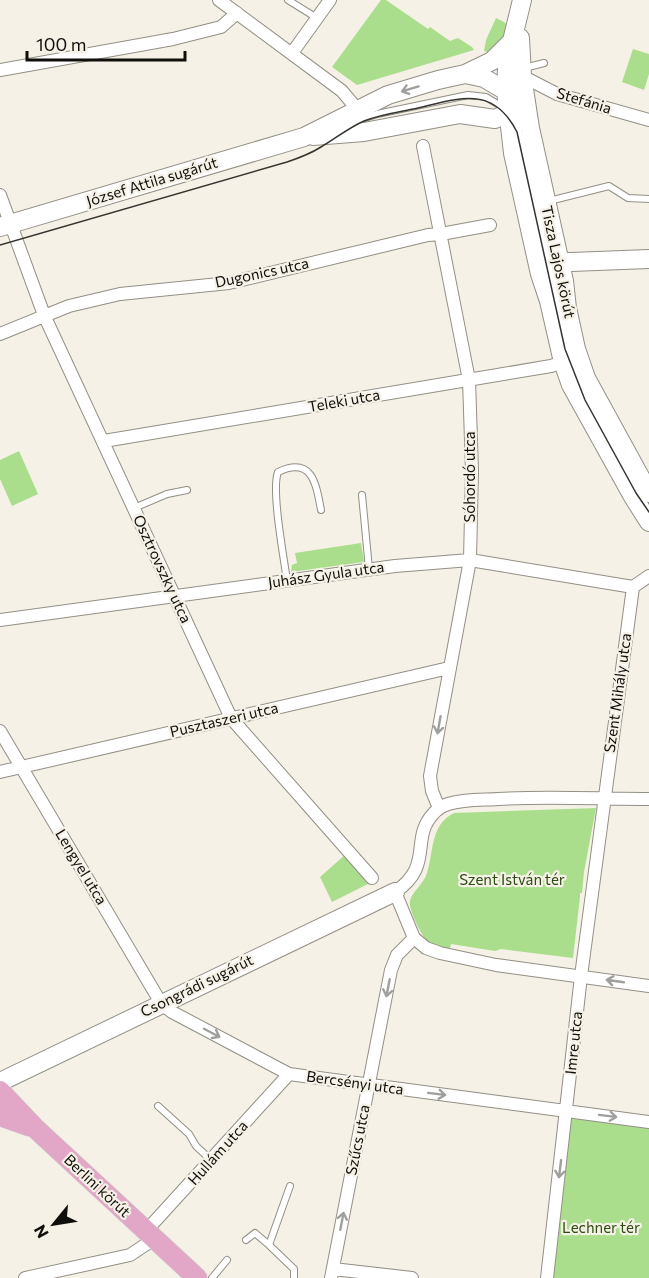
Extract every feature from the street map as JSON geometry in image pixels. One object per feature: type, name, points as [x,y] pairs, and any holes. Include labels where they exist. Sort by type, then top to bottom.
[{"type":"main road","name":"Berlini körút","points":[[0,1091],[34,1128],[197,1278]]},
{"type":"main road","points":[[0,1116],[34,1128]]},
{"type":"street","points":[[219,0],[342,91],[357,109]]},
{"type":"street","points":[[291,53],[329,0]]},
{"type":"street","name":"Tisza Lajos körút","points":[[520,8],[507,69],[530,128],[546,202],[553,259],[570,356],[571,385],[649,522]]},
{"type":"street","name":"Tisza Lajos körút","points":[[520,8],[513,153],[540,274],[570,356],[591,386],[649,493]]},
{"type":"street","points":[[0,70],[173,39],[221,27],[237,13]]},
{"type":"street","name":"József Attila sugárút","points":[[5,225],[304,137],[388,95],[465,74],[492,61],[512,41]]},
{"type":"street","points":[[465,74],[516,89]]},
{"type":"street","name":"József Attila sugárút","points":[[304,137],[364,132],[453,114],[495,119],[516,89]]},
{"type":"street","name":"Stefánia","points":[[516,89],[557,94],[649,120]]},
{"type":"street","points":[[483,117],[500,131],[513,153]]},
{"type":"street","name":"Sóhordó utca","points":[[423,146],[469,380],[472,471],[470,561],[430,776],[432,791],[439,808]]},
{"type":"street","name":"Osztrovszky utca","points":[[0,195],[5,225],[44,315],[231,718],[372,878]]},
{"type":"street","name":"Dugonics utca","points":[[0,334],[69,306],[120,294],[229,283],[428,235],[490,225]]},
{"type":"street","points":[[532,236],[553,259],[649,259]]},
{"type":"street","name":"Teleki utca","points":[[104,441],[551,366],[570,356]]},
{"type":"street","name":"Juhász Gyula utca","points":[[0,620],[369,569],[470,561],[633,587]]},
{"type":"street","points":[[633,587],[649,576]]},
{"type":"street","name":"Szent Mihály utca","points":[[603,799],[633,587]]},
{"type":"street","name":"Pusztaszeri utca","points":[[0,772],[449,668]]},
{"type":"street","name":"Lengyel utca","points":[[0,731],[161,1004]]},
{"type":"street","points":[[649,799],[512,798],[446,804],[439,808],[427,823],[416,871],[406,885],[394,892],[414,938],[426,948],[488,963],[649,986]]},
{"type":"street","points":[[581,976],[603,799]]},
{"type":"street","name":"Csongrádi sugárút","points":[[0,1082],[394,892]]},
{"type":"street","name":"Szűcs utca","points":[[332,1274],[392,970],[397,955],[414,938]]},
{"type":"street","name":"Imre utca","points":[[567,1111],[581,976]]},
{"type":"street","name":"Bercsényi utca","points":[[161,1004],[289,1074],[567,1111]]},
{"type":"street","name":"Hullám utca","points":[[25,1278],[130,1255],[150,1235],[211,1160],[289,1074]]},
{"type":"street","points":[[547,1278],[567,1111],[649,1122]]},
{"type":"street","points":[[332,1274],[412,1278]]},
{"type":"lane","points":[[288,0],[296,2],[317,18]]},
{"type":"lane","points":[[304,137],[377,114],[468,94],[490,99],[516,89],[544,63]]},
{"type":"lane","name":"Tisza Lajos körút","points":[[516,89],[516,124],[553,259],[558,304]]},
{"type":"lane","points":[[546,202],[609,186],[628,198],[649,199]]},
{"type":"lane","name":"Tisza Lajos körút","points":[[563,326],[570,356],[584,391]]},
{"type":"lane","points":[[592,408],[649,507]]},
{"type":"lane","points":[[287,581],[278,514],[276,481],[278,472],[301,467],[307,471],[317,487],[321,510]]},
{"type":"lane","points":[[134,508],[167,494],[187,490]]},
{"type":"lane","points":[[362,495],[369,569]]},
{"type":"lane","points":[[158,1106],[189,1134],[196,1146],[211,1160]]},
{"type":"lane","points":[[268,1245],[290,1186]]},
{"type":"lane","points":[[246,1240],[255,1233],[294,1269],[294,1278]]},
{"type":"lane","points":[[212,1278],[227,1260]]},
{"type":"green space","points":[[381,0],[386,0],[450,41],[458,38],[474,50],[357,85],[332,67]]},
{"type":"green space","points":[[496,18],[508,26],[507,35],[491,53],[484,51],[486,40]]},
{"type":"green space","points":[[633,49],[649,54],[649,74],[644,90],[622,82]]},
{"type":"green space","points":[[19,451],[38,494],[12,506],[0,479],[0,460]]},
{"type":"green space","points":[[361,543],[364,562],[291,572],[292,565],[297,563],[295,553]]},
{"type":"green space","name":"Szent István tér","points":[[596,808],[582,893],[580,893],[573,958],[501,949],[495,951],[451,944],[449,952],[435,947],[425,939],[413,916],[410,901],[425,877],[434,839],[446,818],[454,813]]},
{"type":"green space","points":[[346,854],[370,883],[332,902],[320,877]]},
{"type":"green space","name":"Lechner tér","points":[[567,1111],[649,1122],[649,1278],[547,1278]]},
{"type":"tram line","points":[[0,245],[304,156],[358,124],[377,117],[461,99],[486,101],[508,117],[517,132],[565,349],[585,400],[636,493],[649,512]]}]
